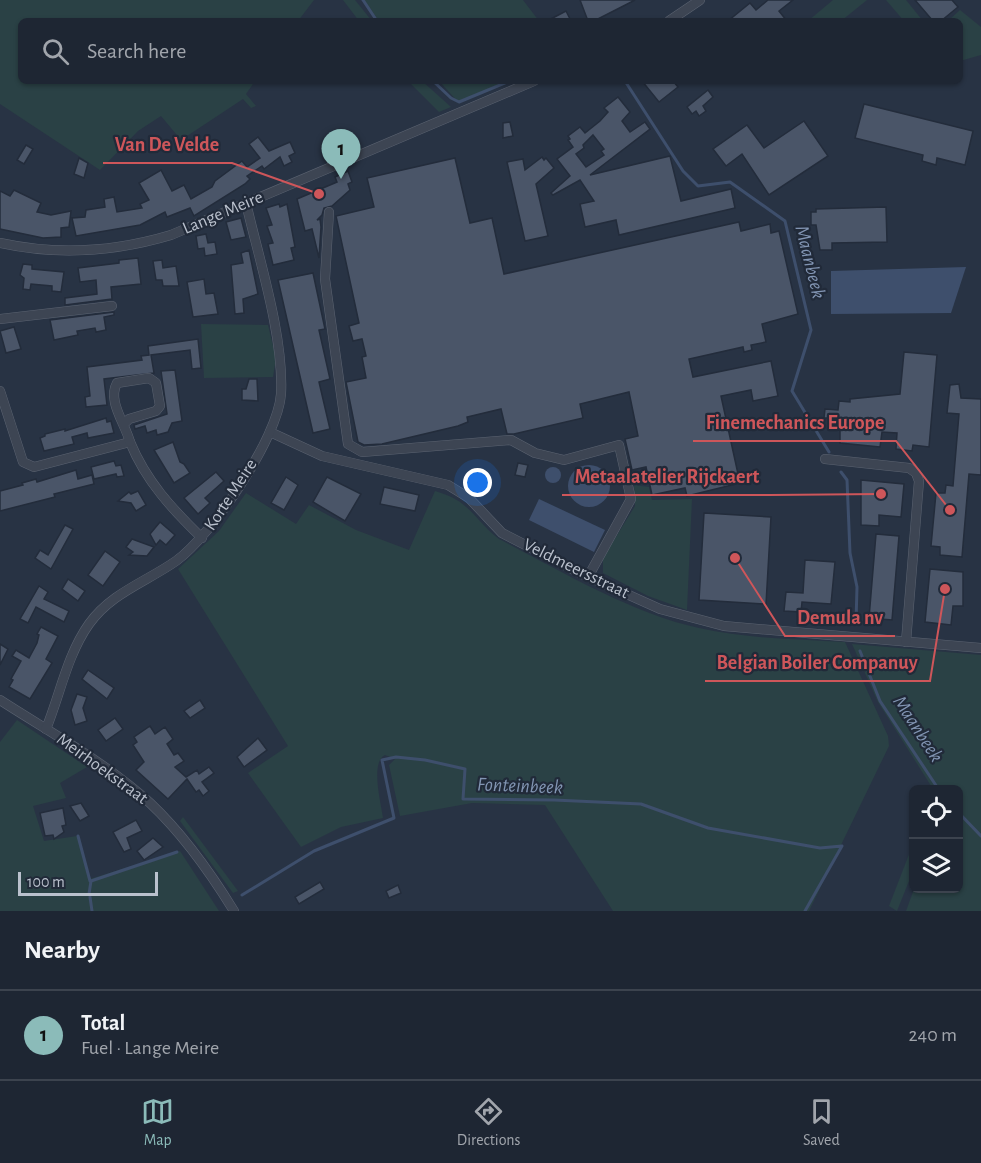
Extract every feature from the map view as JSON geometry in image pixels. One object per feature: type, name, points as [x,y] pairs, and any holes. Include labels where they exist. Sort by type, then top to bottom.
[{"type":"street","points":[[673,18],[700,0]]},
{"type":"street","name":"Lange Meire","points":[[0,243],[67,252],[118,248],[171,235],[527,84]]},
{"type":"street","name":"Korte Meire","points":[[46,729],[74,652],[89,624],[110,602],[177,561],[202,538],[236,492],[270,432],[281,397],[281,357],[246,202]]},
{"type":"street","points":[[329,212],[325,279],[348,444],[362,452],[511,440],[535,453],[564,460],[620,446],[631,499],[588,577]]},
{"type":"street","points":[[0,320],[111,306]]},
{"type":"street","points":[[125,423],[129,419],[156,411],[160,406],[156,383],[149,378],[117,383],[113,391],[117,412],[125,423],[140,466],[165,502],[202,538]]},
{"type":"street","points":[[0,391],[23,462],[34,467],[130,442]]},
{"type":"street","name":"Veldmeersstraat","points":[[270,432],[322,456],[448,485],[469,498],[502,533],[588,577],[660,609],[724,626],[981,648]]},
{"type":"street","points":[[825,459],[909,468],[916,473],[919,481],[906,642]]},
{"type":"street","name":"Meirhoekstraat","points":[[0,700],[114,773],[161,814],[195,853],[234,911]]},
{"type":"green space","points":[[0,0],[314,0],[300,18],[18,18],[18,84],[253,84],[246,94],[256,106],[251,108],[243,99],[181,140],[161,116],[138,131],[100,170],[0,104]]},
{"type":"green space","points":[[343,0],[355,0],[370,18],[357,18]]},
{"type":"green space","points":[[364,0],[523,0],[537,18],[377,18]]},
{"type":"green space","points":[[833,0],[867,0],[845,18],[812,18]]},
{"type":"green space","points":[[886,0],[906,0],[921,18],[901,18]]},
{"type":"green space","points":[[960,10],[981,27],[981,55],[963,60],[963,18],[951,18]]},
{"type":"green space","points":[[411,84],[425,84],[451,107],[439,112]]},
{"type":"green space","points":[[442,84],[506,84],[459,103]]},
{"type":"green space","points":[[201,324],[268,325],[276,358],[273,377],[204,378]]},
{"type":"green space","points":[[634,485],[649,487],[652,500],[692,499],[687,610],[648,596],[603,573],[603,558],[635,506]]},
{"type":"green space","points":[[435,491],[464,505],[499,539],[597,590],[648,612],[699,628],[735,634],[845,642],[888,736],[889,746],[809,911],[613,911],[545,805],[472,803],[400,816],[389,765],[395,759],[385,755],[378,766],[377,774],[383,818],[341,827],[301,847],[248,773],[288,746],[178,569],[219,531],[246,493],[296,524],[309,505],[356,530],[409,550]]},
{"type":"green space","points":[[852,644],[981,655],[981,911],[906,911],[913,893],[963,893],[963,785],[930,785],[878,702]]},
{"type":"green space","points":[[17,720],[87,767],[60,783],[66,798],[33,806],[44,841],[77,836],[90,879],[180,851],[219,911],[0,911],[0,742]]},
{"type":"green space","points":[[183,817],[238,891],[233,893],[180,821]]},
{"type":"green space","points":[[909,854],[909,881],[897,911],[889,906]]},
{"type":"water","points":[[966,267],[951,313],[831,314],[831,271]]},
{"type":"water","points":[[589,465],[597,466],[604,471],[609,478],[609,494],[604,501],[597,506],[589,507],[581,506],[574,501],[569,494],[568,486],[569,478],[574,471],[581,466]]},
{"type":"water","points":[[550,467],[556,467],[561,475],[559,481],[550,483],[545,478],[545,472]]},
{"type":"water","points":[[539,499],[605,530],[594,552],[529,520]]},
{"type":"building","points":[[580,0],[635,0],[600,18],[587,18]]},
{"type":"building","points":[[768,0],[793,0],[779,11],[785,18],[732,18],[750,3],[756,10]]},
{"type":"building","points":[[915,0],[952,0],[958,7],[945,18],[930,18]]},
{"type":"building","points":[[566,11],[570,18],[553,18]]},
{"type":"building","points":[[644,84],[676,84],[678,87],[659,102]]},
{"type":"building","points":[[708,90],[713,97],[703,106],[706,111],[699,116],[696,111],[692,114],[687,107]]},
{"type":"building","points":[[618,97],[630,112],[622,121],[630,132],[645,122],[650,129],[590,175],[670,156],[681,201],[731,189],[735,208],[619,235],[616,220],[585,227],[580,204],[594,201],[580,180],[553,195],[551,193],[570,176],[557,159],[573,147],[568,136],[580,127],[585,133],[608,112],[604,108]],"holes":[[[593,135],[604,149],[601,151],[604,155],[586,167],[576,154],[584,148],[583,145]]]},
{"type":"building","points":[[864,104],[973,131],[965,165],[937,158],[936,165],[922,161],[923,155],[855,138]]},
{"type":"building","points":[[804,121],[828,156],[769,195],[742,154],[726,166],[713,149],[747,125],[764,148]]},
{"type":"building","points":[[510,122],[513,136],[503,138],[503,123]]},
{"type":"building","points":[[258,137],[269,151],[290,142],[295,153],[289,156],[292,162],[284,166],[280,157],[264,169],[262,166],[247,176],[250,179],[245,184],[194,216],[190,208],[167,217],[165,212],[140,225],[76,236],[72,218],[85,217],[86,210],[105,207],[104,199],[114,197],[117,212],[142,208],[140,204],[149,200],[139,183],[161,170],[172,191],[184,185],[191,199],[212,187],[215,181],[242,161],[247,167],[260,158],[249,144]]},
{"type":"building","points":[[26,145],[33,149],[24,164],[17,160]]},
{"type":"building","points":[[542,157],[544,160],[546,158],[554,168],[536,184],[548,236],[525,241],[507,162],[523,159],[525,170]]},
{"type":"building","points":[[79,158],[88,163],[84,178],[74,174]]},
{"type":"building","points":[[455,158],[470,223],[492,218],[504,274],[739,222],[741,231],[770,224],[771,233],[779,231],[798,314],[762,324],[766,342],[751,345],[752,350],[744,352],[743,347],[689,359],[693,377],[771,361],[778,396],[753,401],[751,390],[721,396],[740,483],[687,496],[685,488],[652,495],[646,467],[632,470],[625,439],[638,436],[629,392],[580,404],[583,418],[514,434],[507,434],[501,409],[467,417],[468,422],[458,426],[382,444],[364,445],[358,442],[346,382],[366,378],[362,357],[366,356],[362,339],[353,341],[349,326],[359,323],[336,216],[374,207],[367,178]]},
{"type":"building","points":[[348,171],[352,182],[348,184],[350,190],[332,206],[324,208],[317,220],[320,219],[321,227],[319,258],[312,229],[305,231],[297,199],[337,182],[335,177]]},
{"type":"building","points":[[14,190],[41,203],[37,212],[51,215],[71,211],[69,227],[61,228],[61,237],[43,238],[0,229],[0,191],[10,196]]},
{"type":"building","points":[[279,204],[280,207],[287,204],[295,247],[291,248],[294,260],[273,265],[268,244],[273,243],[267,226],[272,225],[266,208]]},
{"type":"building","points":[[886,207],[887,242],[832,243],[832,250],[820,250],[816,225],[811,225],[811,212],[816,212],[816,209]]},
{"type":"building","points":[[241,218],[246,237],[231,240],[226,222]]},
{"type":"building","points":[[206,234],[208,243],[215,242],[217,254],[205,256],[204,248],[198,249],[196,236]]},
{"type":"building","points":[[249,250],[258,294],[243,299],[244,313],[235,314],[231,265],[243,263],[241,253]]},
{"type":"building","points":[[138,258],[141,284],[111,287],[112,299],[65,305],[65,298],[97,294],[96,280],[80,282],[78,268],[119,263],[119,260]]},
{"type":"building","points":[[162,260],[163,268],[176,266],[179,286],[163,286],[162,280],[156,280],[153,261]]},
{"type":"building","points":[[23,264],[32,265],[32,269],[64,272],[61,292],[52,291],[52,286],[31,284],[30,290],[23,289],[24,278],[20,275]]},
{"type":"building","points":[[313,273],[325,329],[319,330],[330,379],[319,382],[330,429],[313,433],[278,280]]},
{"type":"building","points":[[204,279],[206,294],[214,293],[218,314],[193,317],[187,282]]},
{"type":"building","points":[[114,312],[114,315],[104,317],[106,330],[96,332],[95,328],[77,331],[78,335],[54,340],[50,320]]},
{"type":"building","points":[[14,327],[21,349],[6,353],[0,331]]},
{"type":"building","points":[[198,339],[201,368],[192,369],[190,350],[151,355],[154,373],[104,379],[107,405],[86,407],[85,397],[90,396],[87,367],[142,360],[141,356],[149,355],[148,346]]},
{"type":"building","points":[[904,352],[937,355],[929,447],[913,445],[912,451],[896,449],[897,433],[882,432],[880,447],[840,443],[840,430],[832,429],[830,418],[824,418],[825,409],[838,410],[839,401],[850,402],[850,399],[900,394]]},
{"type":"building","points":[[175,370],[182,421],[172,423],[168,432],[157,435],[156,430],[147,433],[145,426],[135,429],[134,425],[167,414],[161,371]]},
{"type":"building","points":[[249,379],[257,379],[258,401],[242,400],[242,389],[246,389]]},
{"type":"building","points":[[959,384],[961,398],[981,399],[981,475],[969,474],[962,557],[940,555],[940,547],[931,546],[936,493],[945,493],[946,485],[953,486],[959,414],[947,413],[950,385]]},
{"type":"building","points":[[106,418],[107,422],[111,421],[114,433],[88,438],[87,433],[72,437],[74,444],[44,451],[40,438],[45,434],[65,429],[65,431]]},
{"type":"building","points":[[173,442],[180,462],[190,473],[174,483],[154,450]]},
{"type":"building","points":[[114,461],[116,466],[121,465],[124,476],[117,477],[116,474],[94,479],[91,467]]},
{"type":"building","points":[[518,463],[528,465],[525,477],[515,475]]},
{"type":"building","points":[[76,470],[78,479],[92,475],[94,484],[0,511],[0,491],[36,479],[37,482]]},
{"type":"building","points":[[216,472],[224,481],[205,498],[210,503],[198,514],[184,498]]},
{"type":"building","points":[[286,477],[298,485],[284,510],[271,503]]},
{"type":"building","points":[[327,477],[361,494],[345,521],[313,502]]},
{"type":"building","points":[[861,480],[904,484],[901,517],[879,515],[879,526],[861,525]]},
{"type":"building","points":[[384,487],[419,495],[415,511],[380,504]]},
{"type":"building","points":[[138,491],[146,505],[136,511],[131,503],[118,501],[129,492],[131,494]]},
{"type":"building","points":[[704,513],[771,517],[766,604],[699,600]]},
{"type":"building","points":[[160,522],[175,535],[166,545],[160,540],[156,545],[150,534]]},
{"type":"building","points":[[65,525],[73,529],[51,569],[35,558],[40,550],[48,555]]},
{"type":"building","points":[[876,534],[899,536],[892,620],[869,618]]},
{"type":"building","points":[[132,539],[154,547],[147,556],[129,555],[133,552],[126,547]]},
{"type":"building","points":[[105,551],[120,562],[103,586],[88,575]]},
{"type":"building","points":[[805,560],[835,562],[831,604],[802,602],[801,612],[784,611],[786,592],[803,593]]},
{"type":"building","points":[[930,569],[963,572],[963,606],[953,606],[951,625],[925,622]]},
{"type":"building","points":[[68,579],[85,591],[78,601],[62,589]]},
{"type":"building","points":[[39,586],[48,592],[44,599],[69,611],[64,622],[36,607],[28,623],[20,619]]},
{"type":"building","points":[[41,627],[58,636],[46,659],[52,663],[30,699],[9,687],[21,661],[12,656],[16,650],[29,658],[37,643],[39,635],[37,634]]},
{"type":"building","points":[[0,644],[8,649],[0,665]]},
{"type":"building","points":[[88,670],[114,688],[107,699],[82,679]]},
{"type":"building","points":[[77,694],[87,697],[83,708],[87,721],[75,725],[71,710]]},
{"type":"building","points":[[200,700],[205,708],[190,718],[184,711]]},
{"type":"building","points":[[115,718],[123,729],[106,741],[98,730]]},
{"type":"building","points":[[150,726],[155,734],[165,727],[173,739],[167,744],[174,755],[178,753],[184,761],[175,767],[186,777],[197,770],[199,774],[209,767],[214,773],[202,782],[209,791],[203,796],[199,790],[196,792],[187,779],[168,799],[136,770],[144,762],[133,745],[137,742],[134,737]]},
{"type":"building","points":[[258,738],[267,750],[244,767],[237,757]]},
{"type":"building","points":[[81,803],[89,816],[80,821],[70,806]]},
{"type":"building","points":[[63,808],[66,825],[62,826],[64,832],[54,839],[53,835],[45,836],[40,813]]},
{"type":"building","points":[[136,820],[142,831],[127,838],[131,849],[124,852],[113,832]]},
{"type":"building","points":[[153,838],[163,847],[144,860],[137,851]]},
{"type":"building","points":[[320,882],[324,889],[299,904],[295,897]]},
{"type":"building","points":[[398,885],[401,893],[389,898],[386,891]]},
{"type":"waterway","name":"Maanbeek","points":[[363,0],[375,18]]},
{"type":"waterway","name":"Maanbeek","points":[[436,84],[451,98],[459,102],[503,84]]},
{"type":"waterway","name":"Maanbeek","points":[[627,84],[683,171],[698,186],[730,182],[785,221],[811,330],[792,391],[829,452]]},
{"type":"waterway","name":"Maanbeek","points":[[841,472],[847,480],[850,553],[857,587],[856,622]]},
{"type":"waterway","name":"Maanbeek","points":[[860,651],[880,701],[936,785]]},
{"type":"waterway","name":"Fonteinbeek","points":[[242,895],[314,851],[394,818],[382,760],[396,757],[425,760],[465,769],[463,799],[641,804],[708,828],[820,848],[842,846],[805,911]]},
{"type":"waterway","name":"Maanbeek","points":[[963,817],[981,836]]},
{"type":"waterway","points":[[78,836],[90,881]]},
{"type":"waterway","name":"Fonteinbeek","points":[[89,894],[91,881],[177,852]]},
{"type":"waterway","name":"Fonteinbeek","points":[[90,897],[92,911]]},
{"type":"place","name":"Total","points":[[341,179]]},
{"type":"place","name":"Van De Velde","points":[[319,194]]},
{"type":"place","name":"Metaalatelier Rijckaert","points":[[881,494]]},
{"type":"place","name":"Finemechanics Europe","points":[[950,510]]},
{"type":"place","name":"Demula nv","points":[[735,558]]},
{"type":"place","name":"Belgian Boiler Companuy","points":[[945,589]]}]
